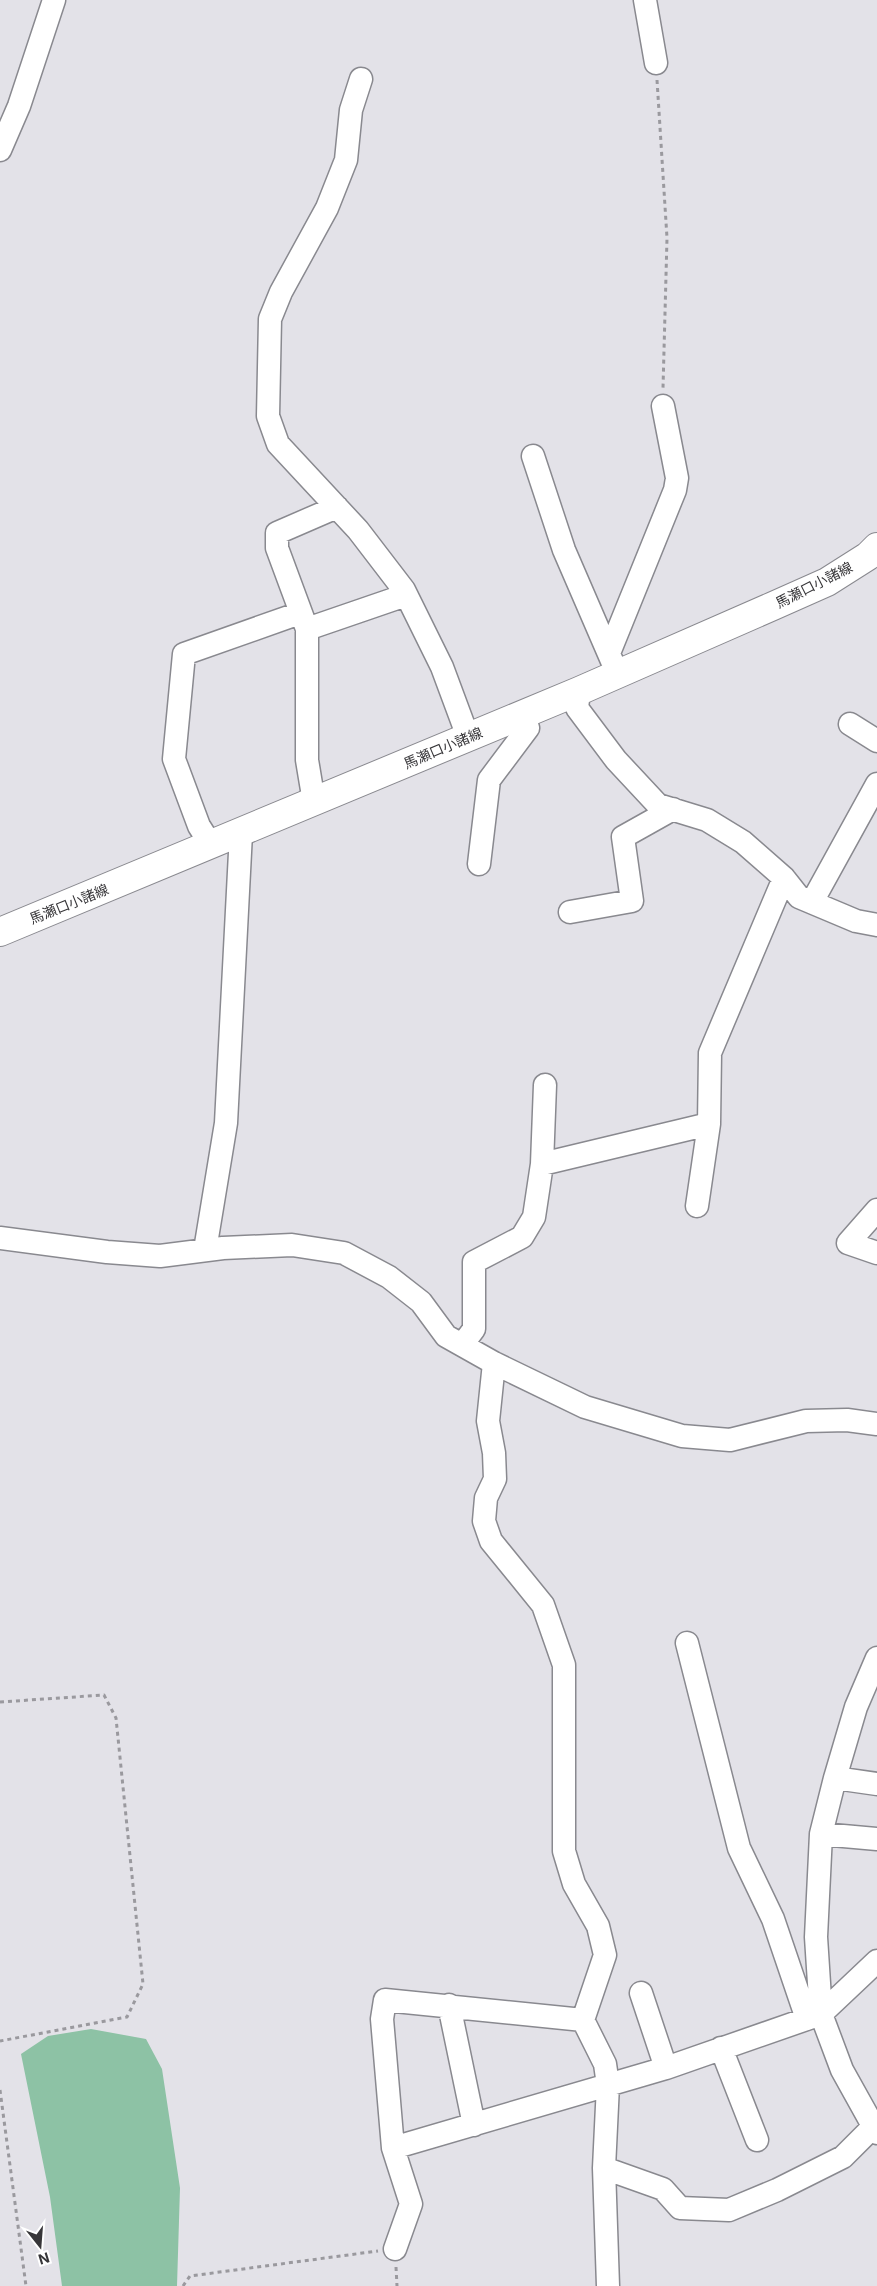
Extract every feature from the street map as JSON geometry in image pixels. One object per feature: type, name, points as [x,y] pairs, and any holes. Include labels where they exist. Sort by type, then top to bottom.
[{"type":"main road","name":"馬瀬口小諸線","points":[[0,932],[242,833],[579,691],[613,663],[827,582],[868,556],[877,546]]},
{"type":"street","points":[[0,150],[19,106],[54,0]]},
{"type":"street","points":[[645,0],[656,63]]},
{"type":"street","points":[[360,79],[351,110],[346,160],[327,208],[281,292],[270,319],[268,416],[278,444],[358,530],[406,595],[442,667],[468,737]]},
{"type":"street","points":[[613,663],[675,490],[677,478],[663,406]]},
{"type":"street","points":[[533,456],[564,550],[613,663]]},
{"type":"street","points":[[314,802],[307,760],[304,621],[277,548],[277,533],[338,507]]},
{"type":"street","points":[[211,845],[199,826],[174,759],[184,654],[406,595]]},
{"type":"street","points":[[579,691],[577,708],[616,760],[658,805],[707,820],[743,842],[784,878],[799,897],[856,921],[877,925]]},
{"type":"street","points":[[479,864],[489,780],[528,728],[523,714]]},
{"type":"street","points":[[850,724],[877,741]]},
{"type":"street","points":[[812,902],[877,784]]},
{"type":"street","points":[[570,912],[632,901],[622,837],[673,809]]},
{"type":"street","points":[[205,1250],[226,1123],[242,833]]},
{"type":"street","points":[[697,1206],[708,1124],[710,1053],[784,878]]},
{"type":"street","points":[[462,1345],[474,1329],[474,1262],[522,1237],[534,1217],[542,1164],[546,1085]]},
{"type":"street","points":[[542,1164],[708,1124]]},
{"type":"street","points":[[877,1210],[848,1243],[877,1253]]},
{"type":"street","points":[[0,1238],[107,1252],[160,1256],[205,1250],[292,1245],[344,1253],[396,1282],[421,1302],[446,1336],[494,1363],[585,1407],[682,1436],[730,1440],[806,1421],[847,1420],[877,1424]]},
{"type":"street","points":[[494,1363],[488,1421],[494,1453],[495,1479],[486,1498],[484,1521],[491,1540],[543,1605],[564,1665],[564,1851],[574,1884],[598,1926],[605,1955],[583,2020],[606,2064],[608,2085],[604,2168],[608,2286]]},
{"type":"street","points":[[604,2168],[662,2189],[680,2208],[729,2210],[777,2190],[843,2157],[876,2128],[842,2070],[814,2016],[773,1919],[739,1848],[687,1643]]},
{"type":"street","points":[[814,2016],[821,1834],[856,1707],[872,1681],[877,1658]]},
{"type":"street","points":[[835,1778],[877,1784]]},
{"type":"street","points":[[821,1834],[877,1839]]},
{"type":"street","points":[[392,2148],[666,2068],[814,2016],[877,1961]]},
{"type":"street","points":[[641,1993],[666,2068]]},
{"type":"street","points":[[395,2248],[411,2204],[392,2148],[382,2019],[385,2000],[583,2020]]},
{"type":"street","points":[[448,2006],[474,2125]]},
{"type":"street","points":[[721,2048],[756,2140]]},
{"type":"path","points":[[656,63],[667,238],[663,406]]},
{"type":"path","points":[[0,1702],[104,1695],[116,1718],[143,1984],[127,2017],[0,2041]]},
{"type":"path","points":[[0,2090],[26,2286]]},
{"type":"path","points":[[183,2286],[190,2276],[395,2248]]},
{"type":"green space","points":[[91,2029],[146,2039],[162,2069],[180,2188],[177,2286],[62,2286],[50,2197],[21,2054],[48,2036]]}]
